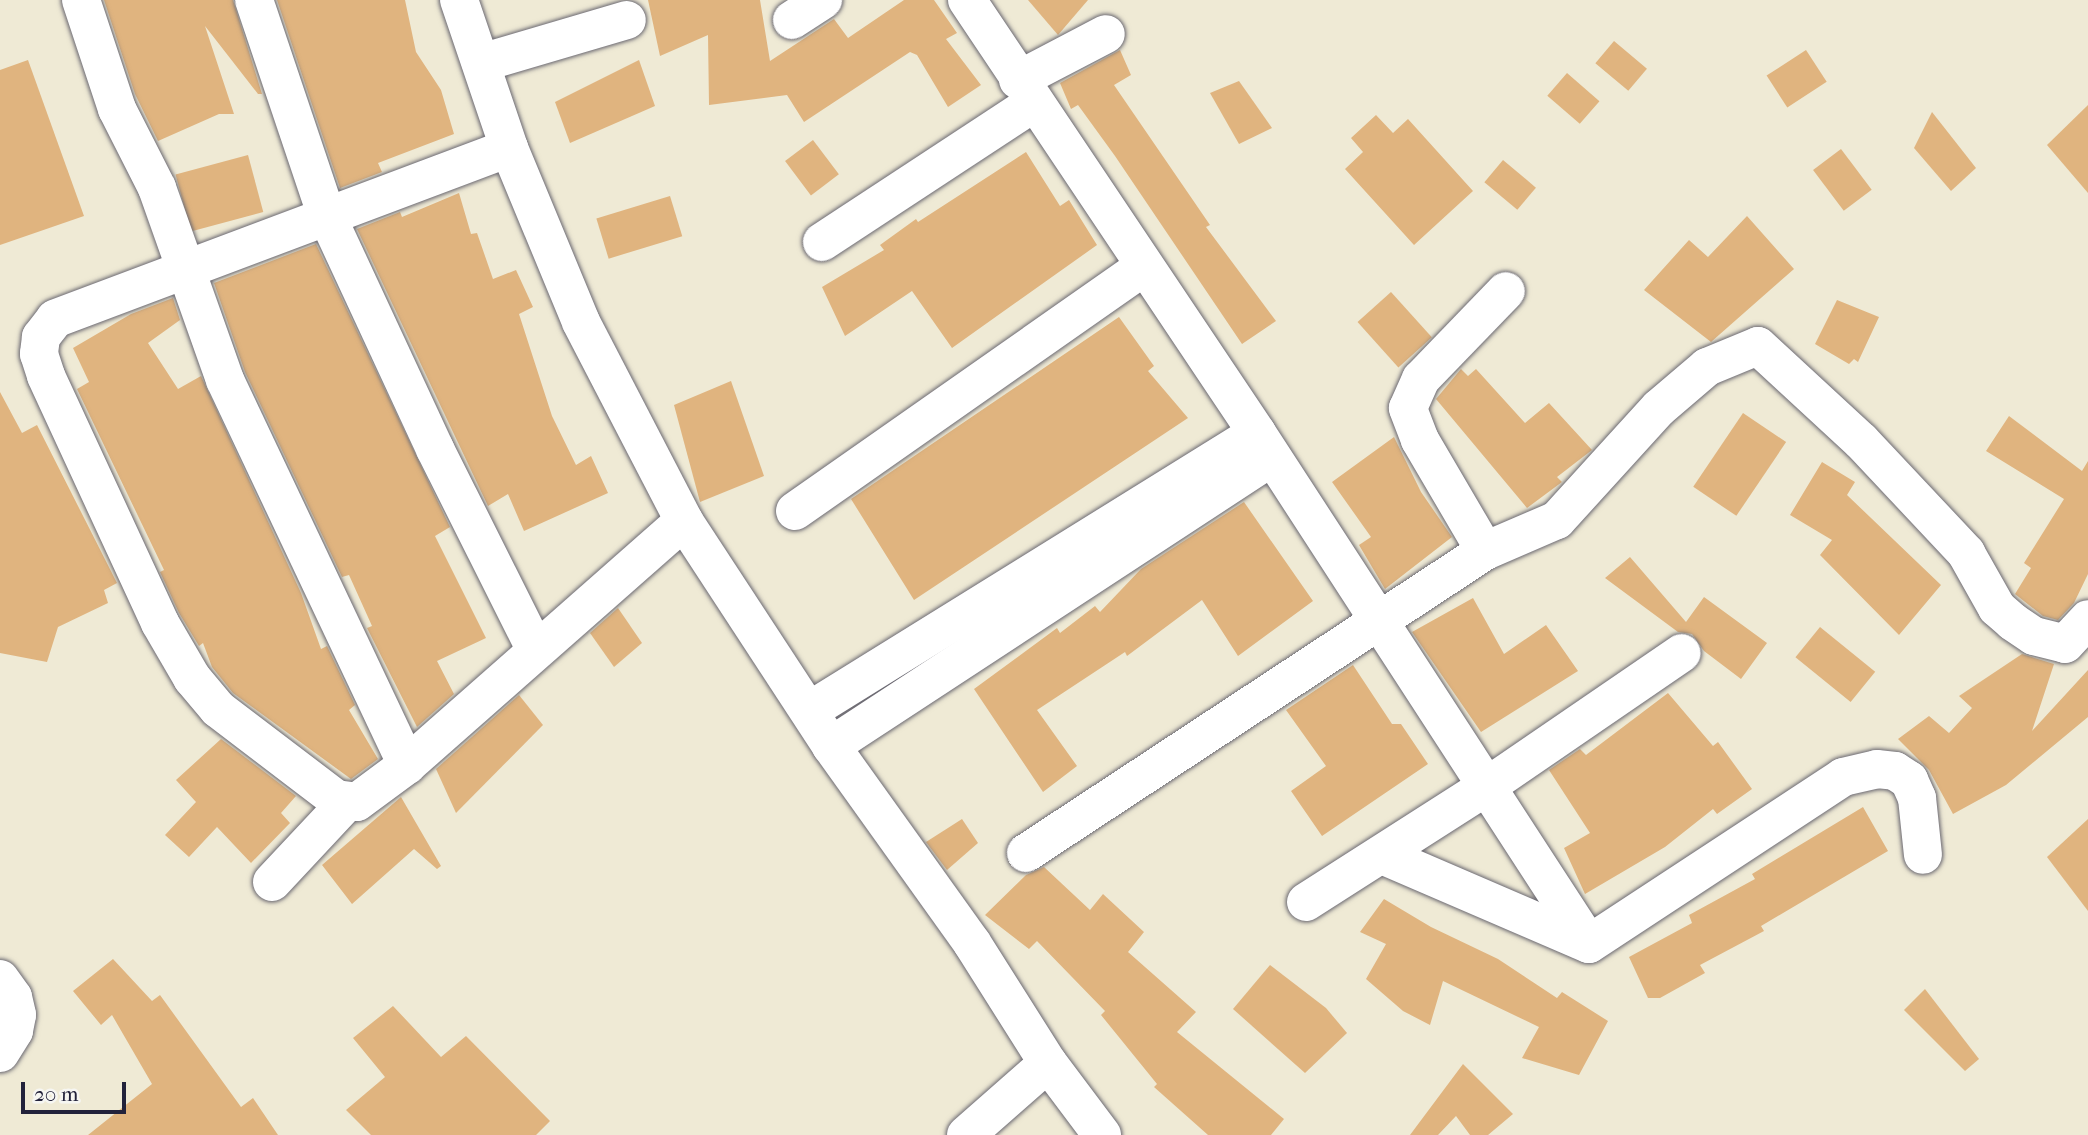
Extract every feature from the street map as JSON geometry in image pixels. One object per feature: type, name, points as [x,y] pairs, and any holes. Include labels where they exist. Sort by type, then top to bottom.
[{"type":"street","points":[[81,0],[117,109],[157,188],[225,380],[407,765]]},
{"type":"street","points":[[254,0],[327,214],[435,449],[535,649]]},
{"type":"street","points":[[459,0],[509,148],[581,322],[684,521],[831,746],[972,943],[1048,1063],[1102,1135]]},
{"type":"street","points":[[792,20],[823,0]]},
{"type":"street","points":[[967,0],[1265,445],[1589,944]]},
{"type":"street","points":[[481,64],[627,20]]},
{"type":"street","points":[[822,242],[1105,34]]},
{"type":"street","points":[[509,148],[327,214],[187,271],[55,318],[41,337],[39,354],[46,376],[160,623],[192,678],[218,709],[346,803],[357,802],[407,765],[535,649],[684,521]]},
{"type":"street","points":[[795,511],[1144,267]]},
{"type":"street","points":[[1485,551],[1420,440],[1408,408],[1421,379],[1506,290]]},
{"type":"street","points":[[1026,853],[1382,623],[1485,551],[1557,520],[1669,400],[1707,367],[1758,346],[1861,441],[1966,553],[1997,608],[2013,622],[2034,636],[2065,644],[2088,619]]},
{"type":"street","points":[[809,711],[1265,445]]},
{"type":"street","points":[[831,746],[1265,445]]},
{"type":"street","points":[[1306,902],[1486,787],[1682,653]]},
{"type":"street","points":[[1589,944],[1843,777],[1877,769],[1895,771],[1909,780],[1917,798],[1923,855]]},
{"type":"street","points":[[272,882],[346,803]]},
{"type":"street","points":[[1382,855],[1589,944]]},
{"type":"street","points":[[0,979],[13,997],[17,1014],[14,1031],[0,1052]]},
{"type":"street","points":[[966,1135],[1048,1063]]},
{"type":"building","points":[[104,0],[233,0],[262,94],[258,94],[205,26],[234,114],[219,114],[158,141],[135,94]]},
{"type":"building","points":[[277,0],[405,0],[416,52],[441,90],[454,134],[378,163],[382,172],[340,188]]},
{"type":"building","points":[[648,0],[760,0],[770,61],[834,19],[848,38],[904,0],[934,0],[957,33],[946,39],[981,85],[948,107],[917,55],[910,52],[804,122],[787,95],[709,105],[708,35],[660,56]]},
{"type":"building","points":[[1028,0],[1088,0],[1058,35]]},
{"type":"building","points":[[1614,41],[1647,69],[1628,91],[1595,63]]},
{"type":"building","points":[[1120,50],[1131,75],[1114,85],[1210,225],[1206,227],[1276,321],[1242,344],[1078,105],[1071,109],[1060,83]]},
{"type":"building","points":[[1806,50],[1827,82],[1787,107],[1767,76]]},
{"type":"building","points":[[28,60],[84,216],[0,245],[0,70]]},
{"type":"building","points":[[639,60],[655,106],[570,143],[555,102]]},
{"type":"building","points":[[1567,73],[1599,101],[1580,124],[1547,96]]},
{"type":"building","points":[[1239,81],[1272,128],[1239,144],[1210,93]]},
{"type":"building","points":[[2088,105],[2088,193],[2047,145]]},
{"type":"building","points":[[1932,112],[1976,168],[1951,191],[1914,148]]},
{"type":"building","points":[[1376,115],[1393,133],[1408,119],[1473,191],[1414,245],[1345,169],[1363,152],[1351,138]]},
{"type":"building","points":[[813,140],[839,174],[811,195],[785,161]]},
{"type":"building","points":[[1841,149],[1872,190],[1844,211],[1813,170]]},
{"type":"building","points":[[1026,152],[1060,206],[1069,200],[1097,245],[952,348],[912,291],[845,336],[822,287],[884,250],[880,245],[916,219],[918,222]]},
{"type":"building","points":[[248,155],[263,212],[191,231],[176,174]]},
{"type":"building","points":[[1503,160],[1536,188],[1517,210],[1484,182]]},
{"type":"building","points":[[459,193],[471,234],[477,233],[493,279],[516,270],[533,307],[519,314],[552,416],[576,465],[591,456],[608,493],[524,531],[508,494],[488,506],[357,229],[400,212],[402,217]]},
{"type":"building","points":[[670,196],[682,236],[609,259],[596,219]]},
{"type":"building","points":[[1747,216],[1794,269],[1711,342],[1644,290],[1689,240],[1708,257]]},
{"type":"building","points":[[316,244],[450,527],[435,536],[486,638],[437,661],[454,694],[417,727],[367,628],[372,626],[349,575],[342,577],[245,372],[214,283]]},
{"type":"building","points":[[1391,292],[1432,337],[1398,367],[1358,322]]},
{"type":"building","points":[[173,298],[180,320],[148,343],[178,389],[201,376],[301,593],[321,649],[327,646],[355,705],[349,710],[378,759],[351,779],[233,693],[212,667],[203,643],[199,646],[179,613],[160,572],[164,570],[77,389],[89,382],[73,348],[131,314]]},
{"type":"building","points":[[1837,300],[1879,317],[1858,362],[1854,359],[1849,364],[1815,344]]},
{"type":"building","points":[[1119,317],[1154,366],[1148,371],[1188,418],[914,600],[851,499]]},
{"type":"building","points":[[1461,369],[1468,376],[1476,369],[1525,423],[1549,403],[1592,450],[1557,477],[1562,482],[1527,508],[1436,399]]},
{"type":"building","points":[[731,381],[764,476],[700,502],[674,405]]},
{"type":"building","points":[[0,392],[22,433],[37,425],[117,583],[104,590],[108,603],[58,627],[47,662],[0,653]]},
{"type":"building","points":[[1743,413],[1786,442],[1736,516],[1693,487]]},
{"type":"building","points":[[2009,416],[2082,471],[2088,461],[2088,574],[2074,603],[2058,620],[2043,616],[2015,594],[2031,568],[2024,563],[2064,499],[1986,451]]},
{"type":"building","points":[[1394,437],[1421,492],[1452,537],[1385,589],[1359,545],[1371,537],[1332,482]]},
{"type":"building","points":[[1822,462],[1855,482],[1847,495],[1941,585],[1899,635],[1820,555],[1832,540],[1790,515]]},
{"type":"building","points":[[1244,502],[1313,601],[1238,656],[1202,600],[1127,656],[1125,652],[1037,710],[1077,766],[1043,792],[974,689],[1057,628],[1060,633],[1095,606],[1100,612],[1141,569]]},
{"type":"building","points":[[1630,557],[1686,622],[1704,597],[1767,643],[1741,679],[1704,651],[1692,634],[1678,632],[1605,578]]},
{"type":"building","points":[[1473,598],[1504,654],[1546,625],[1578,671],[1481,732],[1412,632]]},
{"type":"building","points":[[618,608],[642,643],[614,667],[590,633]]},
{"type":"building","points":[[1820,627],[1875,672],[1851,702],[1795,657]]},
{"type":"building","points":[[2022,654],[2054,664],[2032,731],[2088,670],[2088,717],[2006,785],[1953,814],[1929,770],[1898,739],[1929,716],[1949,733],[1972,708],[1959,696]]},
{"type":"building","points":[[1353,665],[1392,724],[1401,724],[1428,764],[1322,836],[1291,791],[1326,766],[1286,710]]},
{"type":"building","points":[[1668,693],[1713,746],[1718,742],[1752,789],[1717,814],[1713,809],[1665,847],[1585,894],[1564,848],[1590,833],[1549,770],[1580,749],[1586,755]]},
{"type":"building","points":[[519,695],[543,725],[456,813],[436,769]]},
{"type":"building","points":[[221,739],[296,796],[281,813],[290,823],[251,863],[217,827],[189,857],[165,835],[196,802],[176,780]]},
{"type":"building","points":[[401,797],[441,866],[437,869],[414,849],[352,904],[322,865]]},
{"type":"building","points":[[1863,807],[1888,851],[1761,926],[1764,931],[1700,965],[1705,973],[1660,998],[1648,998],[1629,957],[1692,923],[1689,915],[1755,879],[1752,874]]},
{"type":"building","points":[[962,819],[978,843],[947,870],[926,842]]},
{"type":"building","points":[[2088,819],[2088,911],[2047,857]]},
{"type":"building","points":[[1044,867],[1090,910],[1103,894],[1144,932],[1128,952],[1196,1012],[1177,1032],[1284,1119],[1271,1135],[1208,1135],[1154,1087],[1157,1084],[1101,1015],[1105,1011],[1037,941],[1029,949],[985,915],[1026,875]]},
{"type":"building","points":[[1384,899],[1431,927],[1498,959],[1557,998],[1562,992],[1608,1021],[1579,1075],[1522,1058],[1539,1027],[1443,981],[1430,1025],[1403,1011],[1366,979],[1386,944],[1360,932]]},
{"type":"building","points":[[113,959],[152,1001],[160,995],[241,1107],[253,1098],[278,1135],[88,1135],[152,1084],[112,1015],[101,1025],[73,991]]},
{"type":"building","points":[[1270,965],[1326,1008],[1347,1033],[1305,1073],[1233,1009]]},
{"type":"building","points":[[1925,989],[1979,1059],[1965,1071],[1904,1010]]},
{"type":"building","points":[[393,1006],[441,1057],[466,1036],[550,1121],[536,1135],[371,1135],[346,1110],[385,1077],[353,1038]]},
{"type":"building","points":[[1463,1064],[1513,1114],[1488,1135],[1470,1135],[1456,1116],[1438,1135],[1410,1135]]}]
